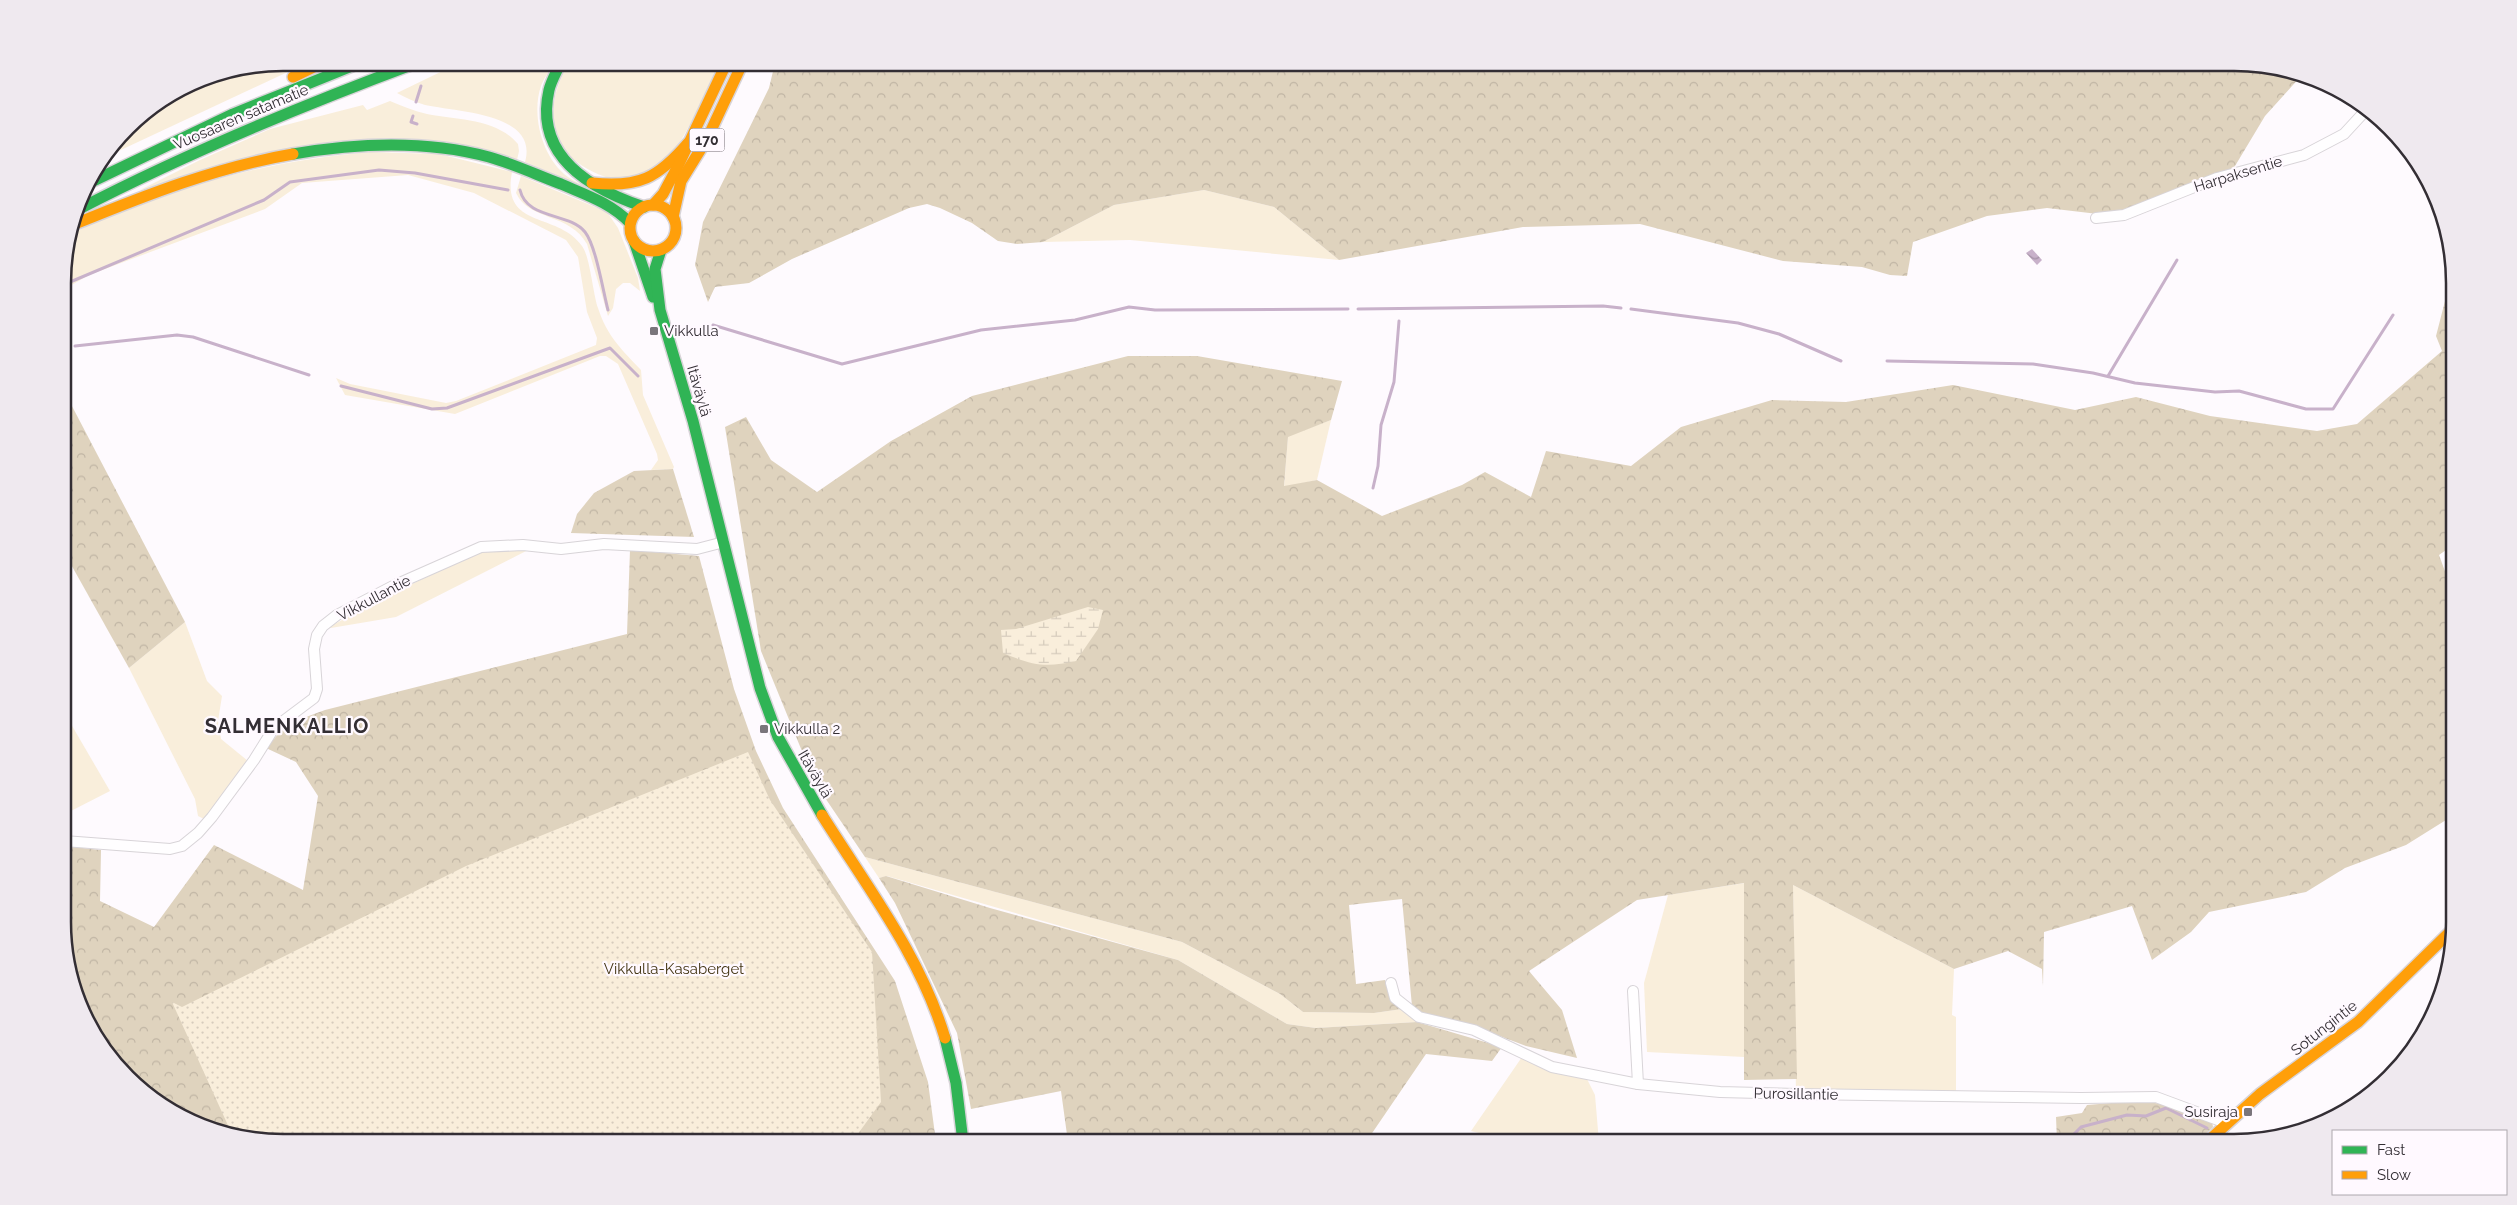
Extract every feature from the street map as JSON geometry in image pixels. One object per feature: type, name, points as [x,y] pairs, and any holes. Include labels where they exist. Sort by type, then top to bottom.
[{"type":"main road","points":[[232,114],[306,71]]},
{"type":"main road","name":"Vuosaaren satamatie","points":[[100,178],[232,114],[340,71]]},
{"type":"main road","name":"Vuosaaren satamatie","points":[[86,207],[197,151],[271,119],[396,71]]},
{"type":"main road","points":[[556,71],[547,90],[545,110],[546,123],[550,135],[562,158],[589,182],[618,200],[649,206],[668,211],[676,225],[674,238],[661,250],[648,251],[634,241],[630,233],[630,223],[633,216],[649,206]]},
{"type":"main road","name":"170","points":[[649,206],[663,194],[722,71]]},
{"type":"main road","name":"170","points":[[673,217],[681,181],[707,139],[739,71]]},
{"type":"main road","points":[[589,182],[622,185],[648,180],[670,165],[688,143]]},
{"type":"main road","points":[[81,222],[128,202],[226,168],[333,148],[408,145],[464,152],[506,163],[614,208],[630,223]]},
{"type":"main road","name":"Itäväylä","points":[[634,241],[648,285],[661,312]]},
{"type":"main road","name":"Itäväylä","points":[[661,250],[656,259],[654,271],[661,312],[692,420],[757,675],[778,737],[807,792],[882,908],[928,989],[951,1059],[962,1134]]},
{"type":"main road","name":"Sotungintie","points":[[2215,1134],[2260,1094],[2358,1022],[2445,937]]},
{"type":"street","name":"Harpaksentie","points":[[2096,218],[2124,215],[2217,178],[2304,155],[2344,134],[2363,115]]},
{"type":"street","name":"Vikkullantie","points":[[71,841],[170,848],[182,846],[189,841],[212,818],[254,760],[274,728],[306,705],[316,695],[318,677],[314,649],[317,635],[323,626],[338,615],[394,585],[481,548],[523,545],[561,549],[611,544],[697,548],[724,542]]},
{"type":"street","name":"Purosillantie","points":[[1390,983],[1395,998],[1419,1017],[1474,1030],[1552,1067],[1638,1084],[1720,1092],[2081,1098],[2156,1096],[2226,1123]]},
{"type":"street","points":[[1633,991],[1638,1084]]},
{"type":"green space","points":[[290,71],[117,152],[133,133],[154,115],[202,87],[242,75]]},
{"type":"green space","points":[[442,71],[549,71],[541,86],[537,110],[538,123],[545,148],[559,169],[571,179],[592,190],[525,162],[526,146],[520,133],[508,124],[474,113],[425,105],[397,93]]},
{"type":"green space","points":[[565,71],[715,71],[696,112],[675,150],[669,157],[646,172],[633,179],[623,180],[612,179],[588,169],[576,162],[560,144],[554,124],[554,106]]},
{"type":"green space","points":[[773,71],[2233,71],[2275,75],[2296,81],[2265,116],[2232,171],[2123,211],[2098,214],[2047,208],[1987,216],[1913,242],[1907,276],[1890,275],[1862,267],[1783,261],[1640,224],[1523,227],[1339,260],[1274,207],[1204,190],[1114,205],[1043,242],[1017,244],[998,241],[972,223],[940,208],[927,204],[909,208],[792,259],[749,283],[715,287],[708,302],[695,265],[703,222],[769,88]]},
{"type":"green space","points":[[390,101],[422,113],[476,122],[499,129],[518,144],[517,160],[386,138],[140,190],[200,160],[270,129],[363,105],[367,110]]},
{"type":"green space","points":[[370,152],[439,154],[512,172],[511,190],[515,203],[523,212],[571,235],[585,251],[596,302],[602,318],[616,342],[641,370],[643,395],[674,467],[673,469],[651,470],[658,460],[657,454],[618,364],[606,356],[600,356],[455,414],[345,395],[336,378],[350,384],[446,403],[456,401],[596,345],[597,338],[587,312],[578,257],[566,240],[474,193],[408,175],[302,183],[265,209],[89,275],[71,285],[73,256],[78,231],[144,202],[217,179],[255,169],[331,156]]},
{"type":"green space","points":[[521,176],[607,212],[618,228],[638,278],[640,291],[630,283],[623,283],[616,289],[613,308],[608,316],[587,244],[580,234],[571,227],[530,208],[522,202],[516,193]]},
{"type":"green space","points":[[1204,190],[1274,207],[1339,260],[1130,240],[1043,242],[1114,205]]},
{"type":"green space","points":[[2446,297],[2446,550],[2439,555],[2446,574],[2446,820],[2406,845],[2345,868],[2306,892],[2209,912],[2191,932],[2152,960],[2132,906],[2044,932],[2043,986],[2042,969],[2008,951],[1954,969],[1793,885],[1797,1079],[1744,1080],[1744,883],[1637,900],[1529,971],[1562,1010],[1577,1058],[1526,1046],[1476,1027],[1421,1014],[1412,1006],[1402,899],[1349,905],[1356,984],[1385,980],[1391,998],[1402,1009],[1374,1013],[1303,1012],[1280,994],[1182,942],[865,857],[815,783],[761,651],[725,427],[746,417],[771,460],[817,492],[891,441],[972,396],[1128,356],[1197,356],[1342,381],[1331,420],[1288,437],[1284,486],[1317,480],[1382,516],[1462,485],[1485,472],[1531,497],[1546,451],[1631,466],[1681,427],[1772,400],[1846,402],[1953,385],[2075,410],[2136,397],[2210,416],[2317,431],[2357,424],[2442,351],[2436,336]]},
{"type":"green space","points":[[71,404],[185,622],[129,668],[71,564]]},
{"type":"green space","points":[[1331,420],[1317,480],[1284,487],[1288,436]]},
{"type":"green space","points":[[673,469],[694,537],[571,533],[577,514],[594,493],[634,471]]},
{"type":"green space","points":[[532,548],[396,617],[325,629],[399,590],[482,551]]},
{"type":"green space","points":[[630,550],[699,556],[734,689],[756,751],[783,808],[895,981],[928,1082],[935,1134],[284,1134],[256,1132],[229,1127],[202,1118],[177,1105],[154,1090],[133,1072],[115,1051],[87,1003],[75,963],[71,921],[71,847],[101,850],[100,901],[154,927],[214,845],[303,890],[318,796],[296,762],[266,748],[287,724],[325,710],[627,634]]},
{"type":"green space","points":[[1088,607],[1103,610],[1098,629],[1076,661],[1047,665],[1031,663],[1003,653],[1001,630],[1016,629]]},
{"type":"green space","points":[[185,622],[207,681],[222,696],[218,721],[221,739],[248,761],[206,820],[198,816],[195,799],[129,668]]},
{"type":"green space","points":[[71,724],[110,791],[71,811]]},
{"type":"green space","name":"Vikkulla-Kasaberget","points":[[748,752],[770,800],[872,952],[881,1102],[858,1134],[284,1134],[256,1132],[229,1127],[172,1002],[182,1007],[466,866]]},
{"type":"green space","points":[[865,857],[1182,942],[1280,994],[1303,1012],[1374,1013],[1402,1009],[1417,1022],[1316,1028],[1287,1024],[1178,960],[887,876],[879,878]]},
{"type":"green space","points":[[886,876],[990,908],[1178,960],[1287,1024],[1316,1028],[1417,1022],[1502,1047],[1492,1061],[1426,1054],[1371,1134],[1067,1134],[1061,1091],[971,1109],[957,1033],[895,903],[879,878]]},
{"type":"green space","points":[[1745,883],[1744,1057],[1647,1052],[1644,983],[1668,895]]},
{"type":"green space","points":[[1793,885],[1954,969],[1952,1015],[1956,1017],[1956,1096],[1796,1094]]},
{"type":"green space","points":[[1522,1057],[1553,1072],[1587,1079],[1595,1095],[1598,1134],[1483,1134],[1471,1131]]},
{"type":"green space","points":[[2136,1101],[2164,1104],[2212,1121],[2213,1127],[2206,1134],[2057,1134],[2056,1117],[2082,1113],[2087,1105]]},
{"type":"water","points":[[2032,249],[2042,260],[2037,265],[2026,253]]},
{"type":"waterway","points":[[416,102],[421,86]]},
{"type":"waterway","points":[[413,116],[411,122],[417,124]]},
{"type":"waterway","points":[[71,282],[264,200],[290,182],[379,170],[415,173],[508,190]]},
{"type":"waterway","points":[[520,190],[524,200],[531,206],[539,211],[569,221],[585,232],[593,247],[608,310]]},
{"type":"waterway","points":[[2108,376],[2177,260]]},
{"type":"waterway","points":[[1358,309],[1603,306],[1621,308]]},
{"type":"waterway","points":[[713,325],[842,364],[981,330],[1075,320],[1129,307],[1155,310],[1348,309]]},
{"type":"waterway","points":[[1631,309],[1738,323],[1779,334],[1841,361]]},
{"type":"waterway","points":[[1887,361],[2033,364],[2093,373],[2135,383],[2215,392],[2239,391],[2306,409],[2333,409],[2393,315]]},
{"type":"waterway","points":[[1373,488],[1378,466],[1381,425],[1394,382],[1399,321]]},
{"type":"waterway","points":[[75,346],[177,335],[193,337],[309,375]]},
{"type":"waterway","points":[[341,386],[432,409],[447,408],[610,348],[638,376]]},
{"type":"waterway","points":[[2074,1134],[2081,1127],[2127,1115],[2146,1116],[2166,1108],[2207,1128]]},
{"type":"traffic: fast","points":[[100,178],[233,114],[340,71]]},
{"type":"traffic: fast","points":[[86,205],[162,168],[247,130],[395,71]]},
{"type":"traffic: fast","points":[[557,71],[549,90],[547,113],[550,134],[558,151],[586,179],[624,200],[644,207]]},
{"type":"traffic: fast","points":[[293,154],[342,147],[391,145],[441,148],[465,152],[507,163],[580,192],[615,210],[630,223]]},
{"type":"traffic: fast","points":[[634,241],[653,297]]},
{"type":"traffic: fast","points":[[661,250],[655,269],[660,310],[693,421],[760,688],[778,737],[822,815]]},
{"type":"traffic: fast","points":[[945,1038],[956,1083],[962,1134]]},
{"type":"traffic: slow","points":[[293,77],[305,71]]},
{"type":"traffic: slow","points":[[653,205],[663,194],[679,164],[723,71]]},
{"type":"traffic: slow","points":[[673,217],[681,181],[707,139],[739,71]]},
{"type":"traffic: slow","points":[[592,183],[623,184],[646,178],[667,165],[688,143]]},
{"type":"traffic: slow","points":[[81,222],[209,174],[293,154]]},
{"type":"traffic: slow","points":[[653,205],[666,209],[672,215],[676,228],[672,241],[666,247],[653,251],[640,247],[634,241],[630,228],[634,215],[640,209],[653,205]]},
{"type":"traffic: slow","points":[[822,815],[907,950],[922,978],[945,1038]]},
{"type":"traffic: slow","points":[[2216,1134],[2260,1094],[2358,1022],[2445,937]]},
{"type":"place","name":"Vikkulla","points":[[654,331]]},
{"type":"place","name":"Vikkulla 2","points":[[764,729]]},
{"type":"place","name":"Susiraja","points":[[2248,1112]]},
{"type":"district","name":"SALMENKALLIO","points":[[287,726]]}]
